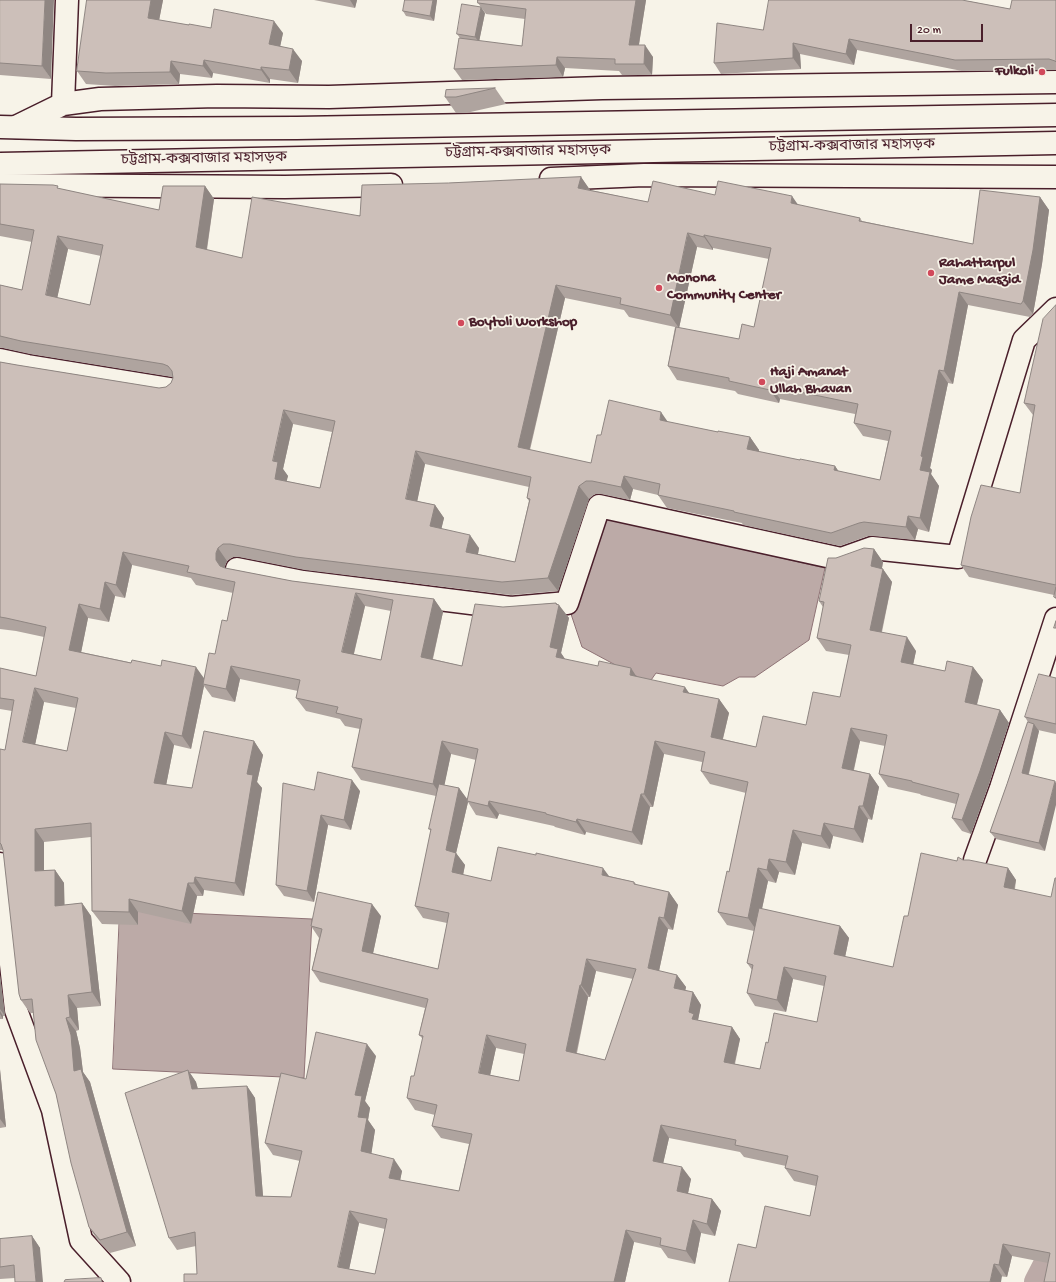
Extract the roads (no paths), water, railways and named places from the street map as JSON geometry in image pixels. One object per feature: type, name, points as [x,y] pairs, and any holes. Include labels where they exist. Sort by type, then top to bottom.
[{"type":"main road","points":[[63,104],[68,0]]},
{"type":"main road","points":[[8,127],[63,104],[100,99],[218,96],[329,97],[602,88],[1056,82]]},
{"type":"main road","name":"চট্টগ্রাম-কক্সবাজার মহাসড়ক","points":[[8,127],[76,129],[297,128],[1056,115]]},
{"type":"main road","name":"চট্টগ্রাম-কক্সবাজার মহাসড়ক","points":[[0,164],[1056,143]]},
{"type":"main road","points":[[535,180],[644,175],[1056,177]]},
{"type":"main road","points":[[0,185],[285,187],[410,185]]},
{"type":"main road","points":[[238,569],[303,582],[510,608],[567,603],[599,506],[841,559],[872,548],[958,557],[1024,340],[1056,308]]},
{"type":"main road","points":[[0,360],[28,366],[170,389]]},
{"type":"main road","points":[[975,860],[1001,788],[1056,619]]},
{"type":"main road","points":[[0,864],[16,1010],[53,1110],[81,1240],[119,1282]]},
{"type":"waterway","points":[[1037,1282],[1056,1245]]},
{"type":"place","name":"Fulkoli","points":[[1042,72]]},
{"type":"place","name":"Rahattarpul Jame Maszid","points":[[931,273]]},
{"type":"place","name":"Monona Community Center","points":[[659,288]]},
{"type":"place","name":"Boytoli Workshop","points":[[461,323]]},
{"type":"place","name":"Haji Amanat Ullah Bhavan","points":[[762,382]]}]
